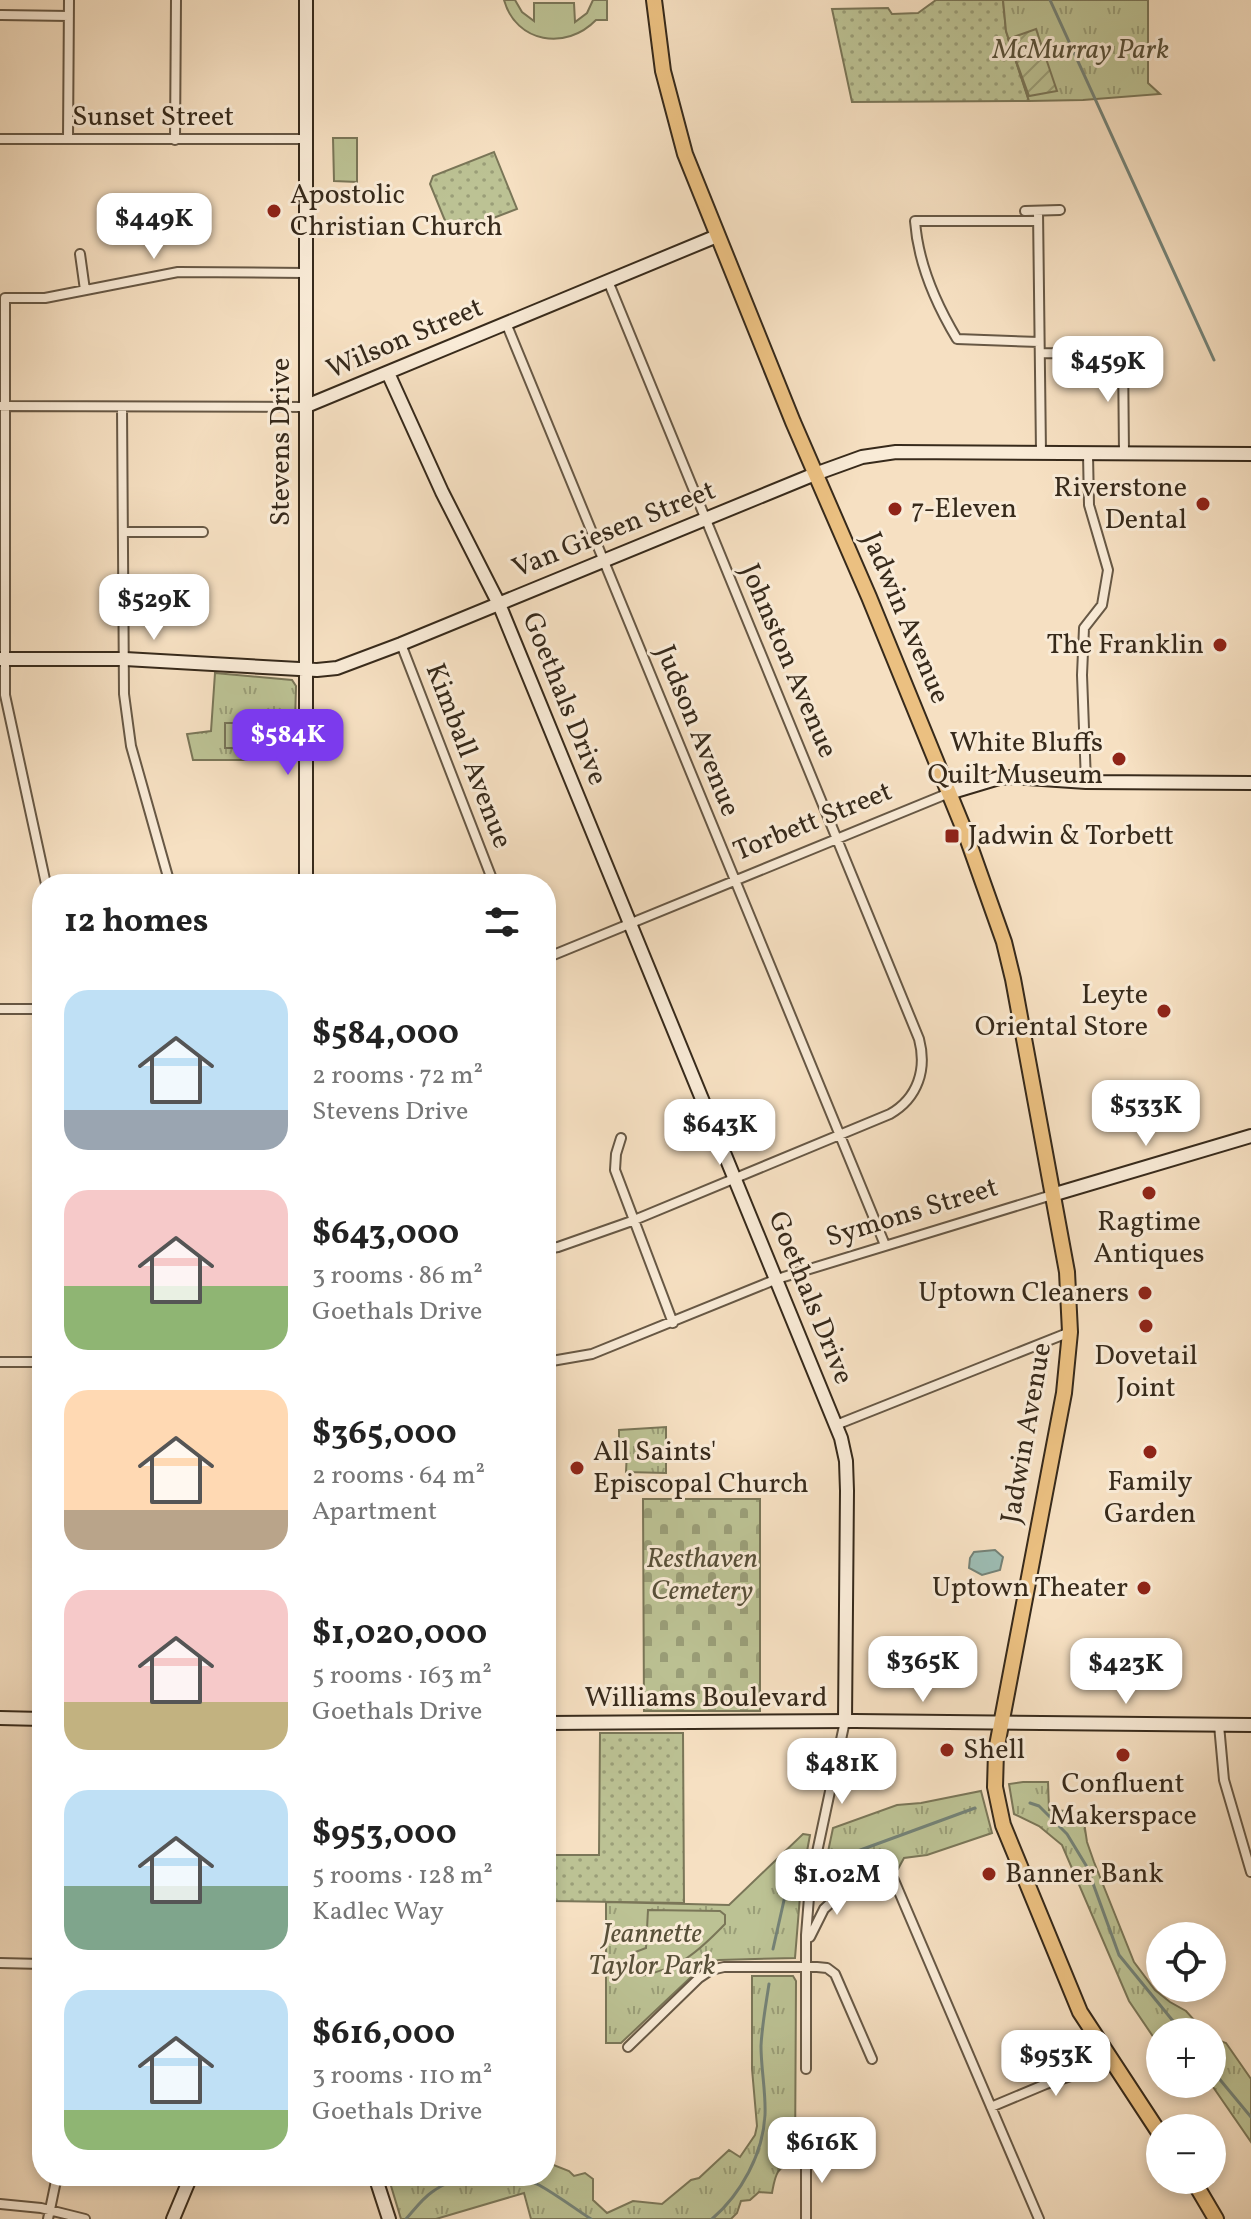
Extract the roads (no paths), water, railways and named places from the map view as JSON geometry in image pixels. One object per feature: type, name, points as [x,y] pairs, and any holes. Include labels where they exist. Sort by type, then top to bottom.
[{"type":"main road","name":"Jadwin Avenue","points":[[654,0],[661,59],[685,154],[949,793],[996,917],[1009,961],[1067,1272],[1070,1332],[1064,1393],[1000,1723],[995,1787],[1003,1825],[1069,1989],[1111,2063],[1146,2114]]},
{"type":"main road","points":[[1201,2194],[1216,2219]]},
{"type":"street","points":[[68,139],[69,0]]},
{"type":"street","points":[[175,140],[176,0]]},
{"type":"street","name":"Stevens Drive","points":[[306,0],[306,874]]},
{"type":"street","points":[[1,15],[69,16]]},
{"type":"street","name":"Sunset Street","points":[[0,139],[306,139]]},
{"type":"street","points":[[1025,211],[1060,210]]},
{"type":"street","points":[[1038,211],[1041,452]]},
{"type":"street","points":[[1038,221],[915,221],[917,245],[941,312],[957,339],[1039,342]]},
{"type":"street","name":"Wilson Street","points":[[3,406],[304,407],[717,236]]},
{"type":"street","points":[[80,254],[85,290]]},
{"type":"street","points":[[44,874],[5,695],[5,298],[45,298],[178,272],[305,273]]},
{"type":"street","name":"Johnston Avenue","points":[[608,281],[921,1047],[920,1077],[904,1103],[890,1114],[838,1134]]},
{"type":"street","name":"Judson Avenue","points":[[506,323],[885,1245]]},
{"type":"street","points":[[1040,353],[1123,354],[1124,453]]},
{"type":"street","name":"Goethals Drive","points":[[388,373],[442,492],[499,604],[777,1279],[844,1451],[847,1482],[845,1721],[810,1885],[806,1954],[806,2069]]},
{"type":"street","points":[[122,407],[124,694],[131,746],[167,874]]},
{"type":"street","name":"Van Giesen Street","points":[[3,659],[125,659],[306,670],[337,668],[852,459],[884,453],[1251,454]]},
{"type":"street","points":[[1086,782],[1082,675],[1084,628],[1102,605],[1108,570],[1089,505],[1088,454]]},
{"type":"street","points":[[123,532],[203,532]]},
{"type":"street","name":"Kimball Avenue","points":[[401,644],[490,874]]},
{"type":"street","name":"Torbett Street","points":[[556,954],[949,793],[999,778],[1251,783]]},
{"type":"street","points":[[0,1009],[32,1009]]},
{"type":"street","points":[[556,1247],[632,1221],[838,1134]]},
{"type":"street","name":"Symons Street","points":[[556,1360],[592,1354],[777,1279],[1251,1136]]},
{"type":"street","points":[[621,1138],[615,1170],[673,1323]]},
{"type":"street","points":[[836,1425],[1070,1332]]},
{"type":"street","points":[[0,1362],[32,1362]]},
{"type":"street","points":[[0,1718],[32,1719]]},
{"type":"street","name":"Williams Boulevard","points":[[556,1723],[845,1721],[1251,1725]]},
{"type":"street","points":[[1219,1725],[1224,1780],[1251,1872]]},
{"type":"street","points":[[810,1885],[833,1884],[886,1873],[895,1882],[1039,2219]]},
{"type":"street","points":[[806,1954],[812,1931],[824,1909],[843,1889],[864,1877]]},
{"type":"street","points":[[0,1963],[32,1964]]},
{"type":"street","points":[[628,2047],[711,1970],[724,1967],[822,1967],[835,1974],[872,2059]]},
{"type":"street","points":[[991,2107],[1046,2084],[1111,2063]]},
{"type":"street","points":[[806,2151],[806,2219]]},
{"type":"street","points":[[50,2214],[55,2186]]},
{"type":"street","points":[[173,2219],[187,2186]]},
{"type":"street","points":[[378,2186],[389,2219]]},
{"type":"street","points":[[0,2204],[85,2219]]},
{"type":"water","points":[[995,1550],[1003,1557],[1000,1570],[982,1575],[969,1568],[974,1552]]},
{"type":"waterway","points":[[1050,0],[1214,360]]},
{"type":"waterway","points":[[1030,1803],[1039,1806],[1067,1834],[1087,1867],[1119,1955],[1171,2018]]},
{"type":"waterway","points":[[844,1856],[975,1808]]},
{"type":"waterway","points":[[773,1949],[787,1887]]},
{"type":"waterway","points":[[712,2219],[741,2185],[760,2144],[765,2106],[761,2046],[769,1984]]},
{"type":"waterway","points":[[1226,2087],[1251,2117]]},
{"type":"waterway","points":[[406,2219],[425,2198],[441,2186]]},
{"type":"waterway","points":[[541,2186],[591,2219]]},
{"type":"place","name":"Apostolic Christian Church","points":[[274,211]]},
{"type":"place","name":"Riverstone Dental","points":[[1203,504]]},
{"type":"place","name":"7-Eleven","points":[[895,509]]},
{"type":"place","name":"The Franklin","points":[[1220,645]]},
{"type":"place","name":"White Bluffs Quilt Museum","points":[[1119,759]]},
{"type":"place","name":"Jadwin & Torbett","points":[[952,836]]},
{"type":"place","name":"Leyte Oriental Store","points":[[1164,1011]]},
{"type":"place","name":"Ragtime Antiques","points":[[1149,1193]]},
{"type":"place","name":"Uptown Cleaners","points":[[1145,1293]]},
{"type":"place","name":"Dovetail Joint","points":[[1146,1326]]},
{"type":"place","name":"Family Garden","points":[[1150,1452]]},
{"type":"place","name":"All Saints' Episcopal Church","points":[[577,1468]]},
{"type":"place","name":"Uptown Theater","points":[[1144,1588]]},
{"type":"place","name":"Shell","points":[[947,1750]]},
{"type":"place","name":"Confluent Makerspace","points":[[1123,1755]]},
{"type":"place","name":"Banner Bank","points":[[989,1874]]},
{"type":"park label","name":"McMurray Park","points":[[1081,50]]},
{"type":"park label","name":"Resthaven Cemetery","points":[[702,1575]]},
{"type":"park label","name":"Jeannette Taylor Park","points":[[652,1950]]}]
